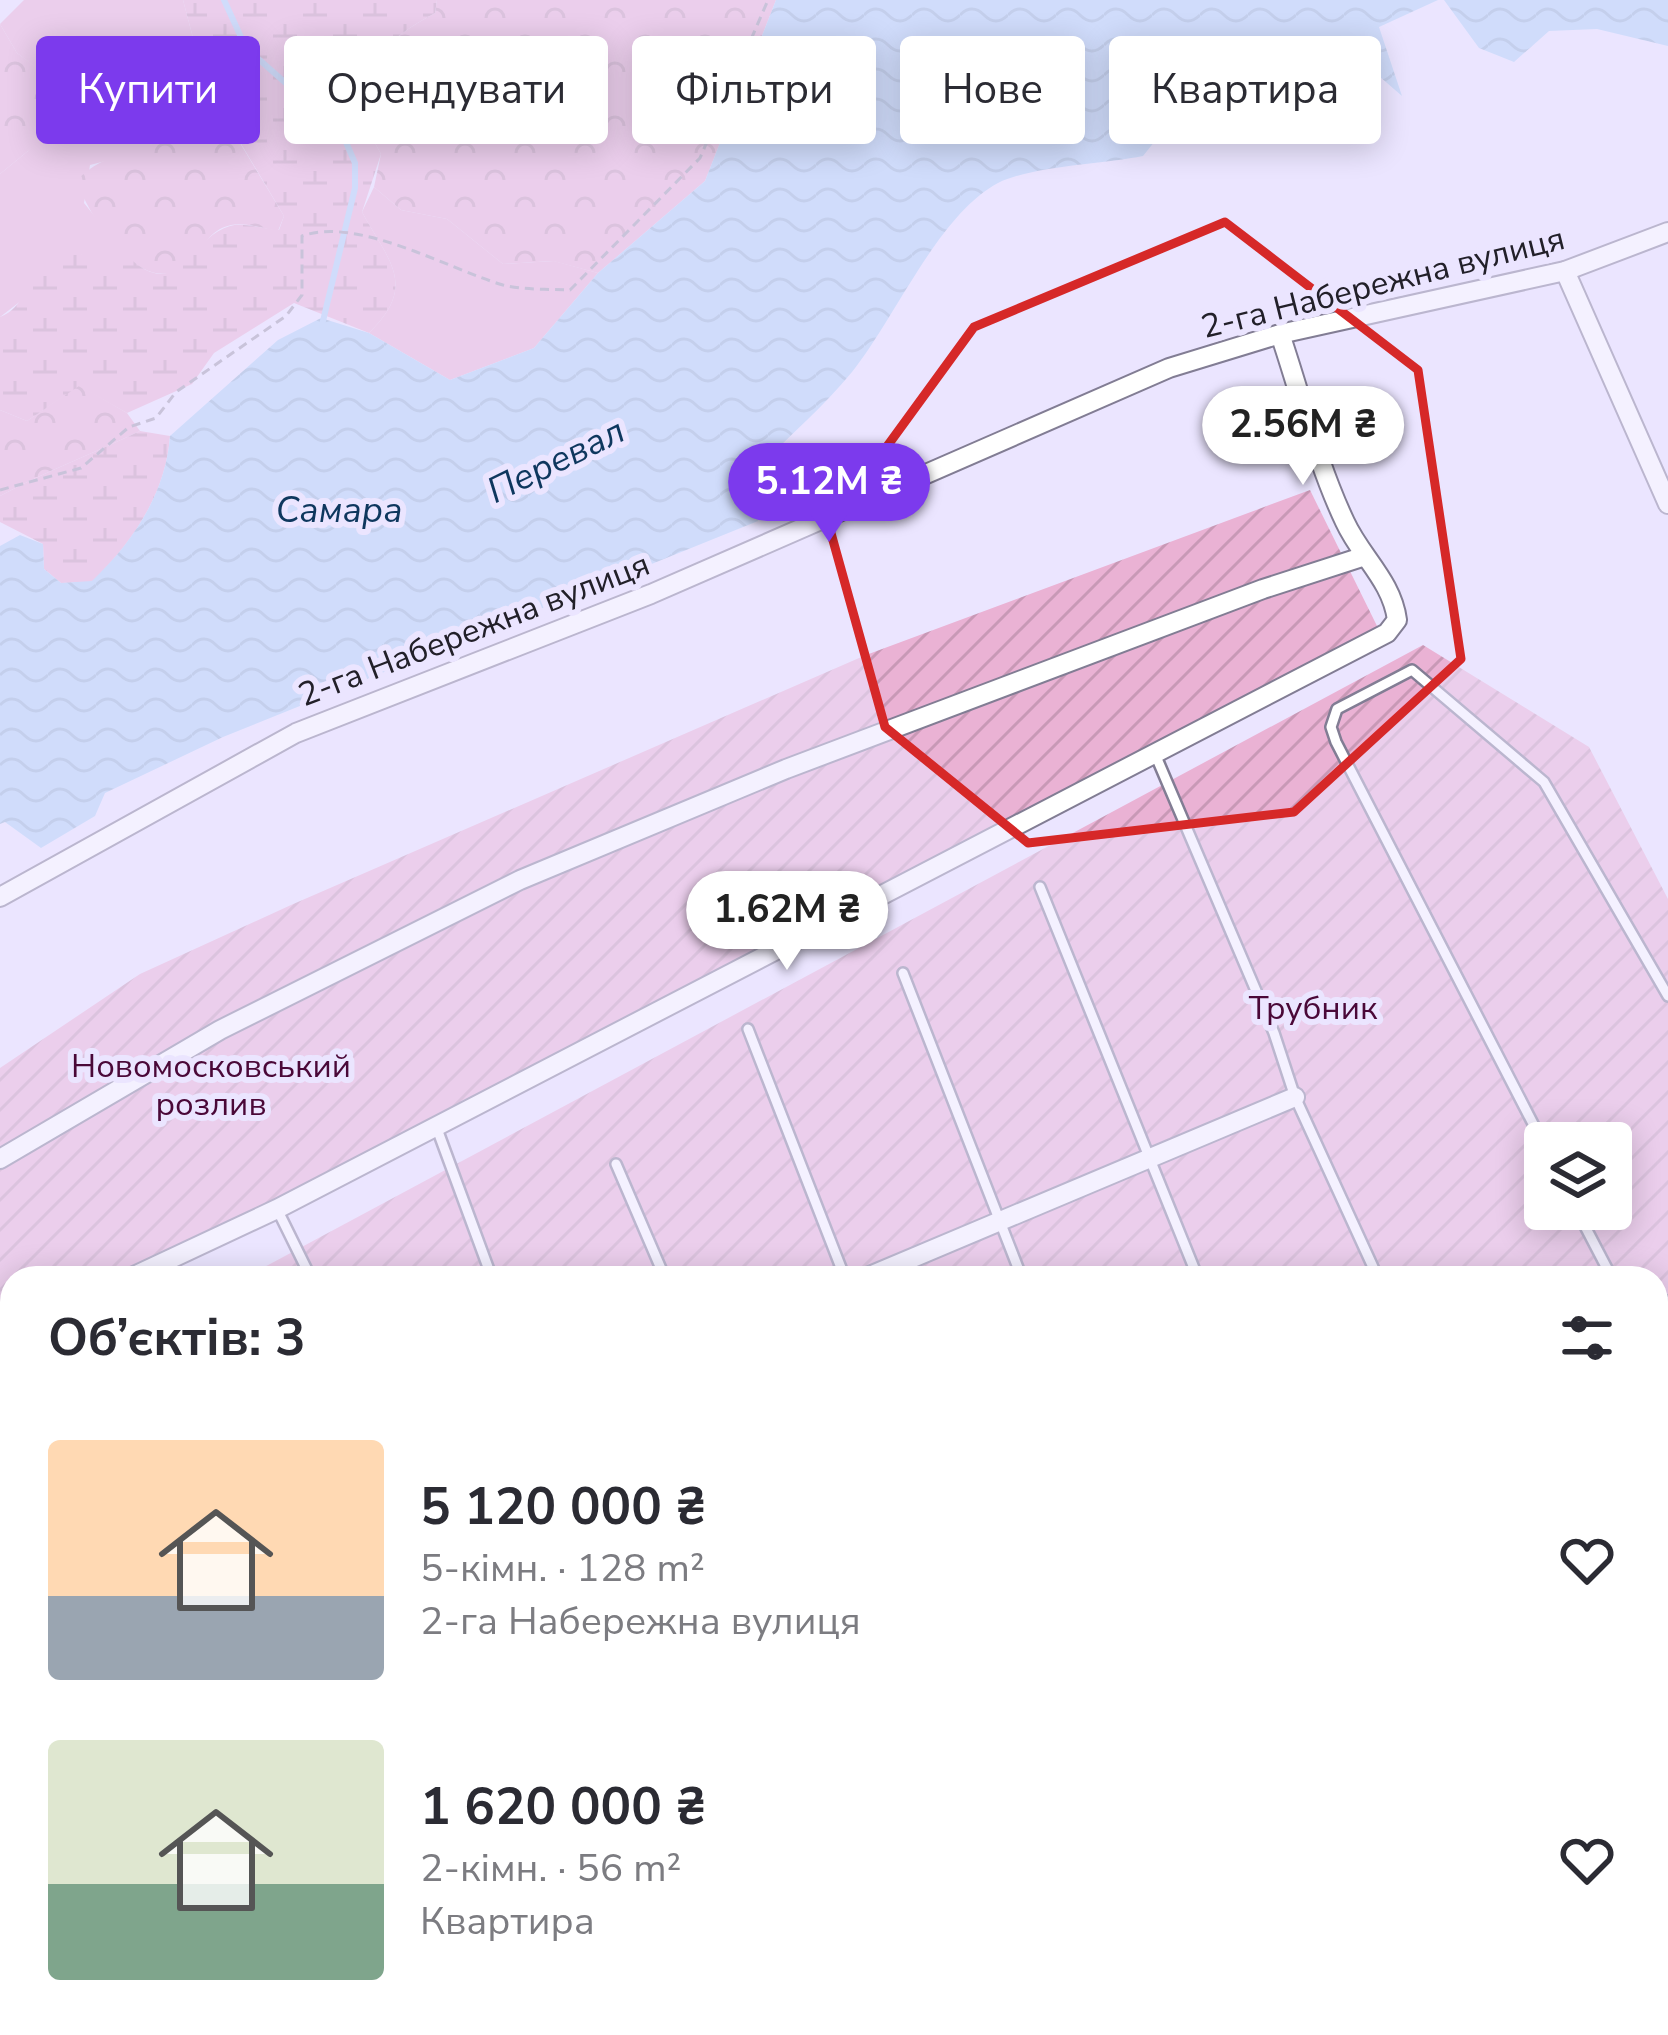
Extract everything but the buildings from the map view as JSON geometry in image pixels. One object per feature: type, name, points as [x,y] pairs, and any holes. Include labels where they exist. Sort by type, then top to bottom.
[{"type":"street","name":"2-га Набережна вулиця","points":[[0,897],[296,733],[651,594],[1168,368],[1280,334],[1565,271],[1668,232]]},
{"type":"street","points":[[1565,271],[1668,504]]},
{"type":"street","points":[[156,1266],[277,1209],[1351,655],[1394,627],[1390,592],[1362,557],[1342,517],[1280,334]]},
{"type":"street","points":[[0,1159],[220,1030],[520,880],[786,769],[1263,589],[1362,557]]},
{"type":"street","points":[[893,1266],[1295,1097]]},
{"type":"lane","points":[[1532,1122],[1336,742],[1331,728],[1337,710],[1412,670],[1504,747],[1544,782],[1562,806],[1668,996]]},
{"type":"lane","points":[[1155,754],[1274,1033],[1295,1097],[1372,1266]]},
{"type":"lane","points":[[1040,887],[1193,1266]]},
{"type":"lane","points":[[903,973],[1017,1266]]},
{"type":"lane","points":[[748,1029],[840,1266]]},
{"type":"lane","points":[[436,1126],[488,1266]]},
{"type":"lane","points":[[616,1164],[660,1266]]},
{"type":"lane","points":[[277,1209],[305,1266]]},
{"type":"lane","points":[[1587,1230],[1606,1266]]},
{"type":"path","points":[[0,490],[81,468],[117,435],[156,418],[176,392],[286,316],[302,296],[302,236],[315,232],[385,243],[506,286],[569,290],[700,158],[768,0]]},
{"type":"highlighted area","points":[[1225,222],[1418,370],[1461,659],[1294,812],[1028,843],[885,727],[829,526],[974,327]]},
{"type":"green space","points":[[24,0],[183,0],[192,36],[36,36],[36,67],[17,53],[0,24]]},
{"type":"green space","points":[[183,0],[437,0],[435,13],[399,36],[284,36],[284,144],[376,144],[381,154],[362,212],[394,273],[392,301],[369,333],[294,303],[214,353],[192,384],[127,413],[79,386],[27,421],[0,410],[0,317],[15,307],[46,265],[74,255],[125,254],[158,274],[182,265],[215,233],[230,226],[279,230],[284,216],[241,144],[260,144],[260,36],[192,36]]},
{"type":"green space","points":[[437,0],[776,0],[762,36],[632,36],[632,144],[720,144],[705,181],[598,273],[553,261],[503,264],[447,219],[401,210],[374,187],[381,154],[376,144],[608,144],[608,36],[399,36],[435,13]]},
{"type":"green space","points":[[0,24],[17,53],[36,67],[36,138],[28,151],[0,174]]},
{"type":"green space","points":[[36,106],[36,144],[152,144],[90,165],[84,203],[125,254],[82,254],[0,317],[0,174],[28,151]]},
{"type":"green space","points":[[151,144],[241,144],[284,216],[278,231],[242,224],[223,227],[189,262],[172,273],[154,273],[137,265],[106,234],[77,181],[114,157]]},
{"type":"green space","points":[[374,187],[401,210],[447,219],[503,264],[554,261],[598,273],[534,348],[450,380],[369,333],[384,316],[395,287],[389,260],[362,212]]},
{"type":"green space","points":[[79,385],[127,413],[140,431],[0,496],[0,410],[27,421]]},
{"type":"green space","points":[[140,431],[170,436],[162,477],[145,515],[92,582],[61,583],[44,569],[43,544],[0,522],[0,496]]},
{"type":"green space","name":"Новомосковський розлив","points":[[1310,490],[1378,628],[401,1137],[143,1266],[0,1266],[0,1068],[140,974],[866,655]]},
{"type":"green space","name":"Трубник","points":[[1423,645],[1589,747],[1668,899],[1668,1266],[266,1266]]},
{"type":"water","name":"Самара","points":[[776,0],[1438,0],[1379,27],[1402,96],[1381,78],[1381,36],[1109,36],[1109,144],[1153,144],[1143,156],[1012,177],[976,198],[937,242],[852,372],[744,486],[758,521],[223,737],[105,793],[95,816],[41,848],[5,822],[0,824],[0,546],[20,535],[43,544],[44,569],[61,583],[92,581],[145,515],[162,477],[170,436],[278,340],[321,318],[369,333],[450,380],[534,348],[598,273],[705,181],[720,144],[876,144],[876,36],[762,36]]},
{"type":"water","points":[[1444,0],[1668,0],[1668,46],[1597,29],[1549,31],[1514,62],[1479,48]]},
{"type":"waterway","points":[[224,0],[246,48],[342,133],[355,163],[355,188],[322,325]]},
{"type":"water label","name":"Перевал","points":[[556,461]]}]
